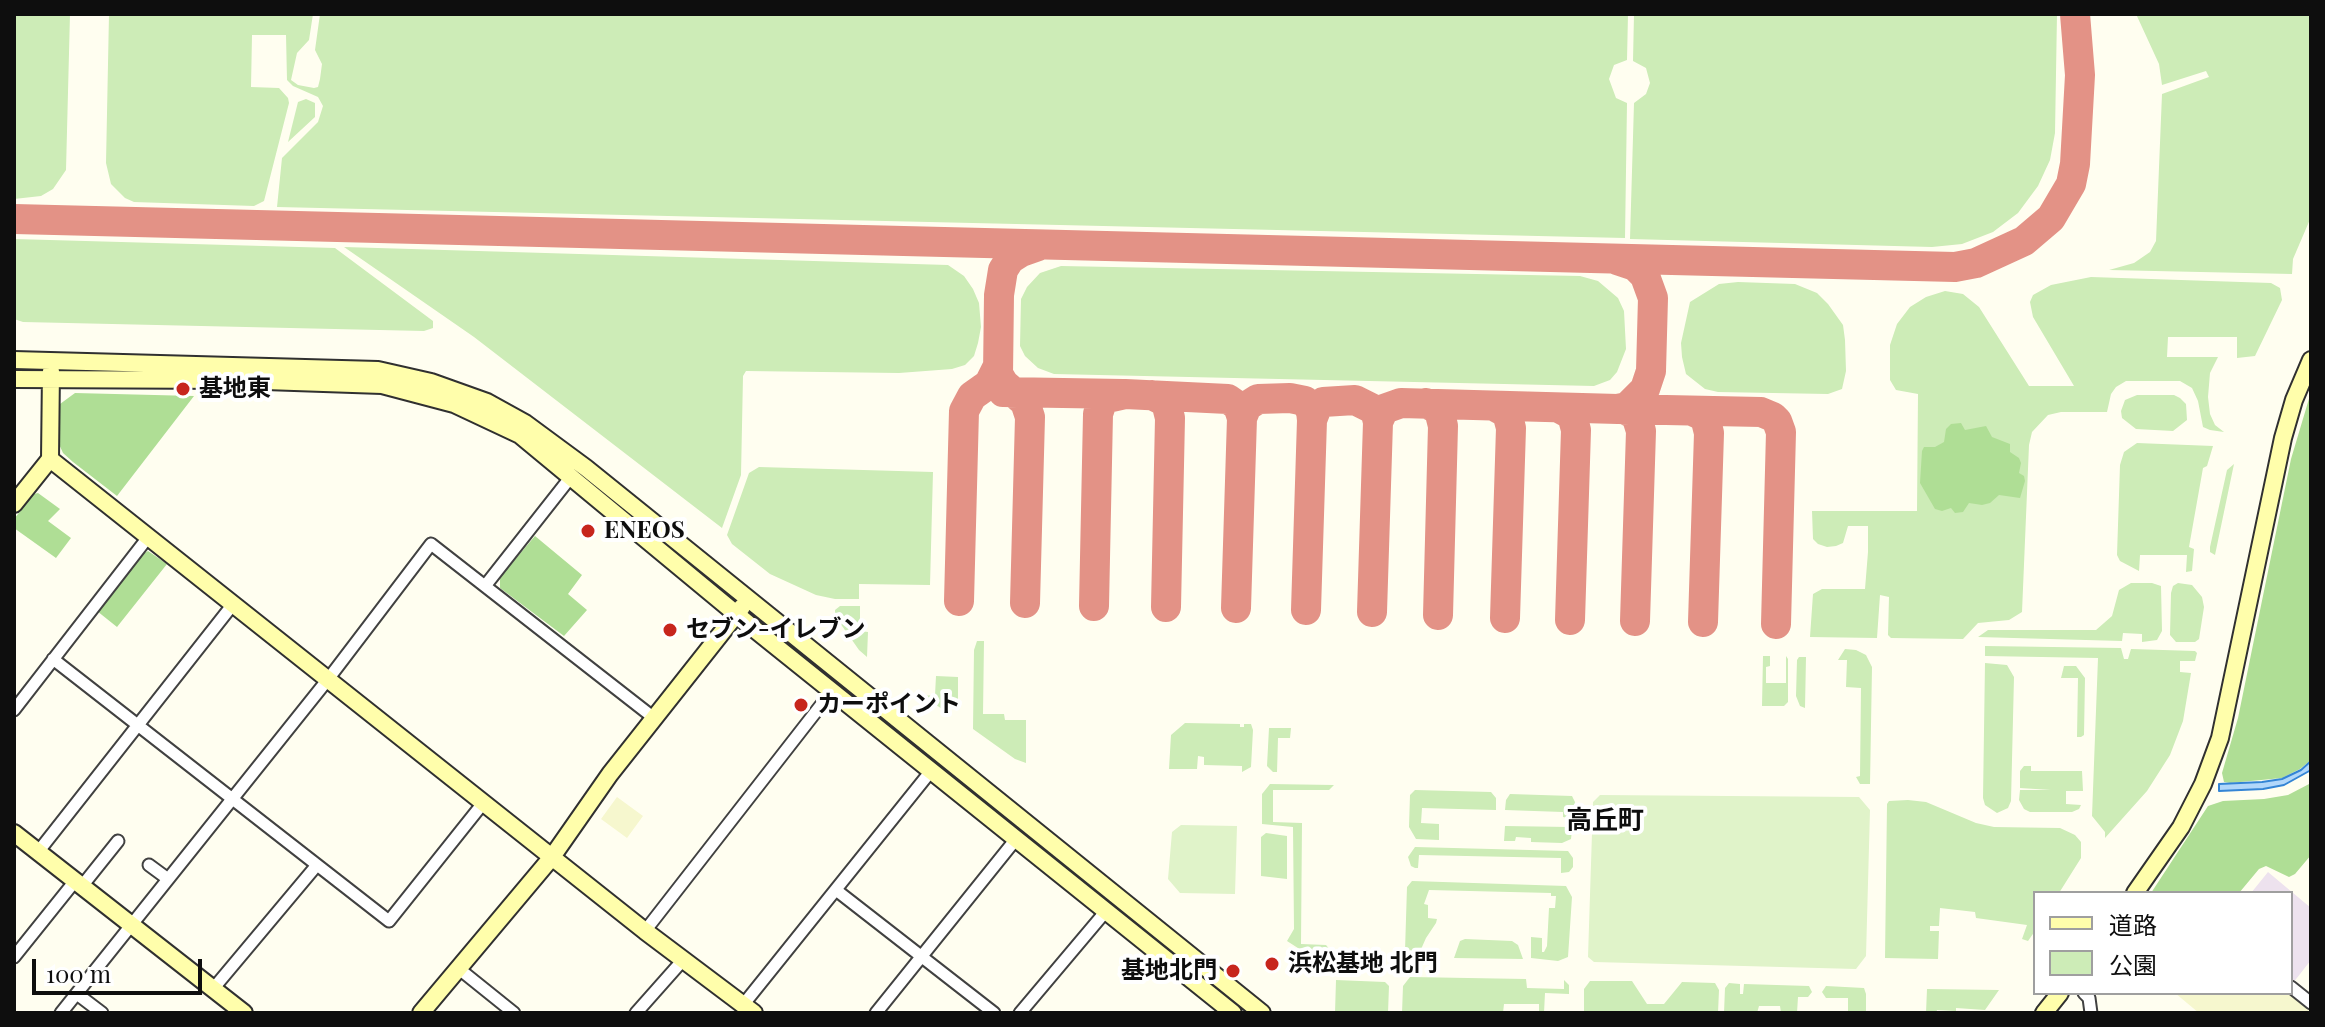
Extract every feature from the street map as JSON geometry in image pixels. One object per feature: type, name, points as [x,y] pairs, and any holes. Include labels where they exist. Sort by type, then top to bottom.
[{"type":"street","points":[[14,360],[378,370],[431,382],[487,402],[525,423],[586,468],[1262,1013]]},
{"type":"street","points":[[2136,891],[2168,848],[2192,806],[2220,738],[2283,438],[2294,400],[2311,360]]},
{"type":"street","points":[[14,504],[50,459],[51,361]]},
{"type":"street","points":[[14,379],[353,382],[400,388],[454,404],[520,435],[736,614],[1233,1013],[1244,999]]},
{"type":"street","points":[[50,459],[645,931],[748,1009],[836,890],[931,771]]},
{"type":"street","points":[[485,586],[570,478]]},
{"type":"street","points":[[14,710],[149,536]]},
{"type":"street","points":[[61,1013],[329,678],[431,544],[654,718]]},
{"type":"street","points":[[421,1013],[552,857],[610,774],[747,599]]},
{"type":"street","points":[[38,852],[234,603]]},
{"type":"street","points":[[53,659],[389,921],[484,802]]},
{"type":"street","points":[[645,931],[832,691]]},
{"type":"street","points":[[14,833],[244,1013]]},
{"type":"street","points":[[876,1013],[1016,839]]},
{"type":"street","points":[[14,957],[118,841]]},
{"type":"street","points":[[149,865],[168,879]]},
{"type":"street","points":[[213,989],[317,865]]},
{"type":"street","points":[[836,890],[994,1013]]},
{"type":"street","points":[[1020,1013],[1106,911]]},
{"type":"street","points":[[636,1013],[683,960]]},
{"type":"street","points":[[458,968],[514,1013]]},
{"type":"street","points":[[2293,989],[2311,1003]]},
{"type":"street","points":[[77,994],[102,1013]]},
{"type":"street","points":[[2044,1013],[2058,995]]},
{"type":"shaded area","points":[[2268,872],[2291,891],[2253,891]]},
{"type":"shaded area","points":[[2293,893],[2311,908],[2311,960],[2293,983]]},
{"type":"green space","points":[[14,14],[70,14],[66,170],[53,189],[41,196],[14,199]]},
{"type":"green space","points":[[109,14],[313,14],[309,40],[297,53],[291,80],[298,85],[314,88],[318,87],[322,64],[315,50],[320,14],[1628,14],[1627,60],[1614,65],[1609,79],[1616,98],[1627,103],[1625,238],[277,207],[282,158],[318,122],[323,106],[318,97],[287,80],[286,35],[252,35],[251,87],[279,88],[289,103],[264,201],[254,206],[134,202],[111,184],[106,163]]},
{"type":"green space","points":[[1634,14],[2057,14],[2055,133],[2050,160],[2038,186],[2018,213],[1993,232],[1962,244],[1932,247],[1630,239],[1634,103],[1646,94],[1650,83],[1646,68],[1633,61]]},
{"type":"green space","points":[[2136,14],[2311,14],[2311,217],[2293,259],[2292,274],[2109,270],[2134,263],[2150,252],[2156,241],[2162,94],[2209,77],[2206,71],[2162,85],[2159,64]]},
{"type":"green space","points":[[306,99],[315,103],[315,117],[288,142],[298,102]]},
{"type":"green space","points":[[14,239],[335,248],[433,321],[433,328],[424,331],[23,322],[14,319]]},
{"type":"green space","points":[[344,247],[948,265],[964,276],[973,289],[979,303],[981,327],[974,356],[965,365],[952,369],[899,373],[746,371],[743,376],[741,475],[722,528],[474,337]]},
{"type":"green space","points":[[1061,266],[1580,276],[1598,281],[1618,298],[1624,311],[1626,349],[1617,372],[1610,380],[1594,386],[1054,374],[1038,368],[1025,356],[1020,346],[1021,299],[1040,273]]},
{"type":"green space","points":[[2091,277],[2271,283],[2280,288],[2282,300],[2255,356],[2237,358],[2237,337],[2168,337],[2167,357],[2218,357],[2210,373],[2208,397],[2215,425],[2224,432],[2203,427],[2192,388],[2180,381],[2126,381],[2111,394],[2107,412],[2048,415],[2032,432],[2029,445],[2022,612],[2009,620],[1978,623],[1963,639],[1891,638],[1888,635],[1889,597],[1880,595],[1877,638],[1810,637],[1813,594],[1822,589],[1865,589],[1868,552],[1868,526],[1848,526],[1843,543],[1836,546],[1818,544],[1813,539],[1812,511],[1917,511],[1918,394],[1896,390],[1890,380],[1890,345],[1897,324],[1910,307],[1926,297],[1945,291],[1963,294],[1979,307],[2029,386],[2074,386],[2033,317],[2030,302],[2033,295],[2051,285]]},
{"type":"green space","points":[[1719,284],[1795,284],[1817,293],[1828,304],[1843,325],[1846,371],[1842,389],[1828,394],[1718,392],[1705,389],[1686,374],[1681,343],[1690,302]]},
{"type":"green space","points":[[2311,392],[2311,760],[2282,778],[2224,782],[2222,773],[2238,718],[2291,459]]},
{"type":"green space","points":[[75,393],[194,396],[117,496],[63,453],[58,442],[60,404]]},
{"type":"green space","points":[[2137,395],[2174,395],[2180,398],[2186,404],[2187,420],[2173,431],[2136,429],[2122,418],[2121,411],[2125,400]]},
{"type":"green space","points":[[1961,423],[1965,430],[1986,426],[1992,437],[2010,444],[2010,452],[2019,458],[2019,473],[2025,481],[2020,498],[1999,495],[1990,503],[1969,503],[1963,512],[1955,513],[1951,508],[1942,511],[1935,509],[1920,483],[1922,451],[1924,447],[1935,447],[1944,442],[1946,429],[1951,424]]},
{"type":"green space","points":[[2137,443],[2213,446],[2207,466],[2203,468],[2189,547],[2194,549],[2192,571],[2186,572],[2187,555],[2140,555],[2139,571],[2120,561],[2117,555],[2120,465],[2124,452]]},
{"type":"green space","points":[[2234,464],[2215,555],[2210,552],[2210,547],[2227,470]]},
{"type":"green space","points":[[759,467],[933,472],[930,585],[859,584],[859,599],[835,599],[816,595],[770,574],[732,544],[727,535],[749,473]]},
{"type":"green space","points":[[38,493],[60,509],[48,521],[71,538],[56,558],[14,528],[14,519]]},
{"type":"green space","points":[[535,536],[582,575],[568,594],[587,610],[564,636],[500,588],[500,577]]},
{"type":"green space","points":[[148,551],[167,564],[117,627],[97,611]]},
{"type":"green space","points":[[2131,583],[2161,586],[2162,631],[2157,640],[2142,642],[2142,634],[2123,633],[2122,641],[1978,637],[1988,630],[2096,630],[2112,616],[2119,590]]},
{"type":"green space","points":[[2178,583],[2192,585],[2202,597],[2204,607],[2199,639],[2195,642],[2176,642],[2170,635],[2171,593]]},
{"type":"green space","points":[[840,606],[860,606],[860,631],[868,632],[867,657],[835,616],[835,610]]},
{"type":"green space","points":[[977,641],[984,641],[983,714],[1004,714],[1005,720],[1026,720],[1026,763],[1015,759],[973,729],[974,650]]},
{"type":"green space","points":[[1985,646],[2121,648],[2124,659],[2128,659],[2131,649],[2197,653],[2195,661],[2180,661],[2180,672],[2191,673],[2183,721],[2170,755],[2147,791],[2105,838],[2105,832],[2092,816],[2098,658],[1985,656]]},
{"type":"green space","points":[[1845,649],[1866,655],[1872,667],[1870,784],[1860,784],[1856,777],[1860,776],[1861,688],[1846,687],[1847,660],[1838,660]]},
{"type":"green space","points":[[1763,656],[1770,656],[1766,683],[1786,683],[1786,656],[1788,659],[1788,702],[1784,706],[1762,706]]},
{"type":"green space","points":[[1806,657],[1805,708],[1800,706],[1796,696],[1797,660]]},
{"type":"green space","points":[[1985,663],[2007,665],[2014,677],[2011,801],[2008,808],[1997,813],[1985,805],[1983,798]]},
{"type":"green space","points":[[2064,666],[2076,666],[2085,678],[2084,735],[2081,737],[2077,737],[2078,678],[2061,678]]},
{"type":"green space","points":[[936,676],[958,677],[958,702],[945,702],[945,711],[923,696],[935,695]]},
{"type":"green space","points":[[1185,723],[1240,724],[1240,727],[1251,724],[1251,767],[1242,772],[1242,766],[1204,765],[1204,757],[1198,756],[1197,769],[1169,769],[1171,735]]},
{"type":"green space","points":[[1269,728],[1291,728],[1290,738],[1278,738],[1277,772],[1267,766]]},
{"type":"green space","points":[[2024,766],[2031,766],[2031,771],[2082,771],[2083,791],[2066,791],[2066,804],[2081,805],[2079,809],[2072,812],[2030,812],[2024,809],[2019,800],[2020,790],[2051,790],[2020,788],[2020,771]]},
{"type":"green space","points":[[2311,783],[2311,855],[2295,874],[2289,877],[2266,866],[2259,869],[2241,891],[2152,891],[2208,806],[2223,801],[2288,795]]},
{"type":"green space","points":[[1270,784],[1334,785],[1329,790],[1273,790],[1273,822],[1302,823],[1301,944],[1326,945],[1331,951],[1301,950],[1287,941],[1294,929],[1293,827],[1262,824],[1262,794]]},
{"type":"green space","points":[[1415,790],[1491,792],[1496,798],[1496,810],[1422,808],[1421,823],[1439,824],[1439,840],[1416,839],[1409,827],[1410,795]]},
{"type":"green space","points":[[1510,794],[1572,796],[1575,802],[1571,839],[1562,843],[1531,842],[1531,838],[1516,837],[1515,841],[1504,841],[1505,826],[1569,827],[1569,818],[1563,817],[1563,812],[1505,810]]},
{"type":"green space","points":[[1600,795],[1859,797],[1870,810],[1866,956],[1856,969],[1594,962],[1588,957],[1593,802]]},
{"type":"green space","points":[[617,797],[643,816],[627,838],[601,819]]},
{"type":"green space","points":[[1889,801],[1926,802],[1976,823],[1994,827],[2060,828],[2075,835],[2081,842],[2081,858],[2060,891],[2033,891],[2033,934],[2028,941],[2022,939],[2027,925],[1976,918],[1975,912],[1940,908],[1939,926],[1930,926],[1930,931],[1939,931],[1938,959],[1885,958]]},
{"type":"green space","points":[[1181,825],[1237,826],[1235,894],[1180,893],[1168,879],[1172,832]]},
{"type":"green space","points":[[1266,833],[1287,836],[1287,879],[1261,876],[1261,837]]},
{"type":"green space","points":[[1415,847],[1568,851],[1573,858],[1573,867],[1569,872],[1561,873],[1561,858],[1419,855],[1418,868],[1415,868],[1408,857]]},
{"type":"green space","points":[[1412,881],[1566,886],[1572,897],[1568,957],[1558,961],[1531,958],[1531,937],[1542,938],[1542,952],[1547,946],[1549,908],[1555,908],[1556,896],[1551,896],[1551,893],[1429,890],[1424,904],[1428,905],[1428,918],[1437,919],[1418,956],[1413,957],[1405,951],[1407,887]]},
{"type":"green space","points":[[1460,941],[1512,941],[1518,945],[1523,959],[1454,958]]},
{"type":"green space","points":[[1410,977],[1526,979],[1527,988],[1564,989],[1564,980],[1569,985],[1569,994],[1545,993],[1544,1013],[1539,1013],[1539,1004],[1504,1004],[1503,1013],[1402,1013],[1403,986]]},
{"type":"green space","points":[[1336,980],[1385,982],[1389,986],[1388,1013],[1335,1013]]},
{"type":"green space","points":[[1590,981],[1632,981],[1647,1004],[1664,1004],[1682,982],[1715,983],[1719,990],[1718,1013],[1584,1013],[1584,989]]},
{"type":"green space","points":[[1729,983],[1740,984],[1740,994],[1743,994],[1744,984],[1809,986],[1812,992],[1808,997],[1798,997],[1797,1013],[1781,1013],[1780,1006],[1759,1006],[1757,1013],[1724,1013],[1725,988]]},
{"type":"green space","points":[[1826,986],[1864,988],[1866,1013],[1848,1013],[1848,998],[1826,998],[1822,992]]},
{"type":"green space","points":[[1927,989],[1999,990],[1985,1010],[1956,1008],[1956,1011],[1926,1013]]},
{"type":"green space","points":[[2293,994],[2311,1009],[2311,1013],[2199,1013],[2177,995]]},
{"type":"water","points":[[2311,761],[2311,770],[2284,785],[2219,791],[2219,784],[2282,779]]},
{"type":"taxiway","points":[[14,219],[1955,267],[1976,263],[2024,241],[2051,218],[2071,184],[2080,75],[2075,14]]},
{"type":"taxiway","points":[[1025,603],[1030,417],[1025,402],[1004,384],[998,374],[999,295],[1003,270],[1010,259],[1038,246]]},
{"type":"taxiway","points":[[1094,606],[1098,414],[1107,398],[1125,394],[1228,399],[1238,406],[1242,418],[1247,406],[1258,399],[1290,398],[1305,401],[1312,420],[1317,407],[1323,402],[1355,400],[1375,410],[1378,422],[1384,409],[1401,403],[1627,407],[1645,389],[1651,371],[1653,298],[1645,276],[1635,266],[1617,260]]},
{"type":"taxiway","points":[[959,601],[964,411],[972,396],[989,384],[997,368]]},
{"type":"taxiway","points":[[1003,392],[1123,394]]},
{"type":"taxiway","points":[[1152,395],[1166,402],[1170,418],[1166,607]]},
{"type":"taxiway","points":[[1426,403],[1439,410],[1443,426],[1438,615]]},
{"type":"taxiway","points":[[1494,406],[1507,413],[1511,428],[1505,618]]},
{"type":"taxiway","points":[[1559,408],[1572,415],[1576,430],[1570,620]]},
{"type":"taxiway","points":[[1618,409],[1761,412],[1777,421],[1781,432],[1776,624]]},
{"type":"taxiway","points":[[1623,409],[1636,415],[1641,431],[1635,621]]},
{"type":"taxiway","points":[[1692,411],[1705,417],[1709,433],[1703,622]]},
{"type":"taxiway","points":[[1236,608],[1242,418]]},
{"type":"taxiway","points":[[1306,610],[1312,420]]},
{"type":"taxiway","points":[[1372,612],[1378,422]]},
{"type":"place","name":"基地東","points":[[183,389]]},
{"type":"place","name":"ENEOS","points":[[588,531]]},
{"type":"place","name":"セブン-イレブン","points":[[670,630]]},
{"type":"place","name":"カーポイント","points":[[801,705]]},
{"type":"place","name":"浜松基地 北門","points":[[1272,964]]},
{"type":"place","name":"基地北門","points":[[1233,971]]},
{"type":"district","name":"高丘町","points":[[1605,821]]}]
